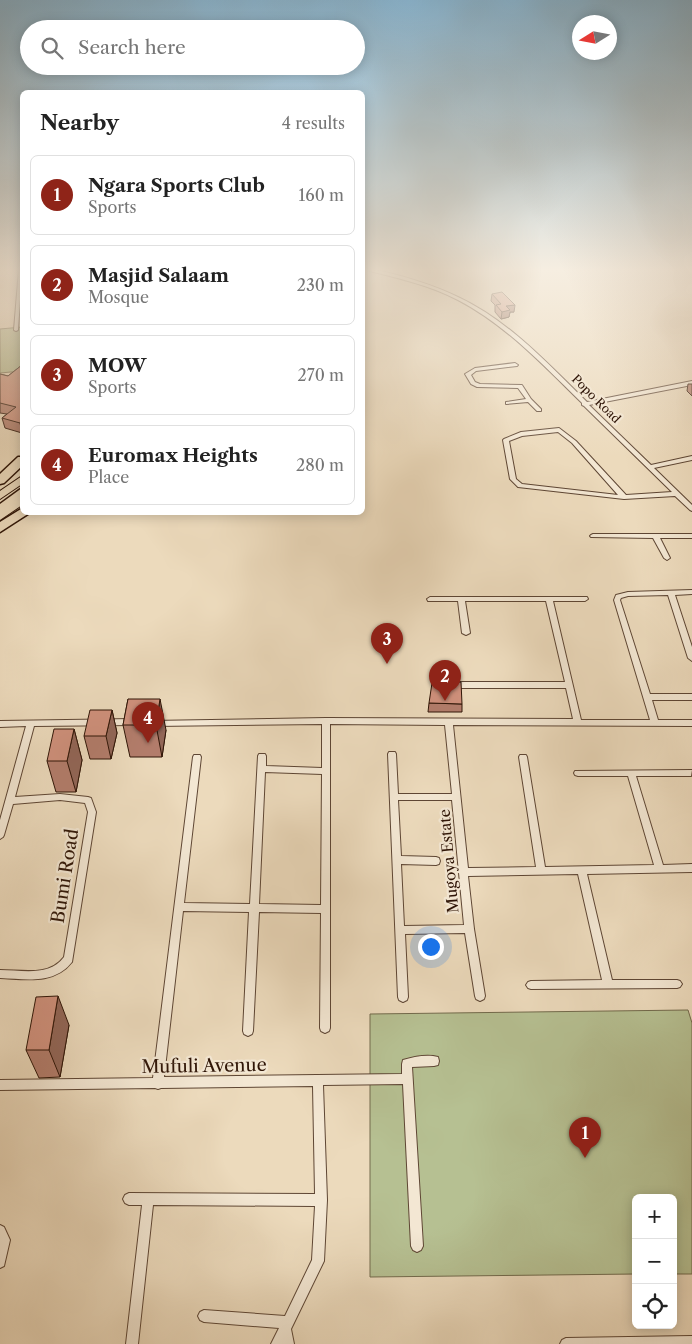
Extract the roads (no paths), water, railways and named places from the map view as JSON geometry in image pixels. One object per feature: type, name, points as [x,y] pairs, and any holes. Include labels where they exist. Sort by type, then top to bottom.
[{"type":"highway","points":[[0,480],[20,462]]},
{"type":"highway","points":[[0,490],[20,476]]},
{"type":"highway","points":[[0,496],[20,481]]},
{"type":"highway","points":[[0,502],[20,486]]},
{"type":"highway","points":[[0,510],[20,494]]},
{"type":"highway","points":[[0,517],[20,502]]},
{"type":"highway","points":[[0,522],[20,508]]},
{"type":"highway","points":[[0,528],[20,515]]},
{"type":"street","name":"Popo Road","points":[[509,332],[520,340],[692,509]]},
{"type":"street","points":[[515,365],[476,370],[468,374],[468,376],[473,383],[479,386],[520,386],[529,400],[539,410]]},
{"type":"street","points":[[584,404],[692,383]]},
{"type":"street","points":[[508,403],[529,400]]},
{"type":"street","points":[[624,497],[574,442],[559,430],[521,434],[506,440],[513,479],[518,485],[624,497],[676,494]]},
{"type":"street","points":[[649,468],[692,458]]},
{"type":"street","points":[[594,536],[692,536]]},
{"type":"street","points":[[656,537],[666,558]]},
{"type":"street","points":[[655,723],[617,600],[618,597],[628,594],[692,592]]},
{"type":"street","points":[[671,593],[692,658]]},
{"type":"street","points":[[549,598],[578,723]]},
{"type":"street","points":[[430,599],[585,599]]},
{"type":"street","points":[[461,599],[466,632]]},
{"type":"street","points":[[451,685],[569,685]]},
{"type":"street","points":[[647,698],[692,697]]},
{"type":"street","points":[[0,724],[326,721],[692,723]]},
{"type":"street","points":[[325,1028],[326,721]]},
{"type":"street","name":"Mugoya Estate","points":[[449,723],[469,928],[480,996]]},
{"type":"street","points":[[0,835],[31,724]]},
{"type":"street","points":[[392,754],[403,997]]},
{"type":"street","points":[[158,1084],[181,907],[197,756]]},
{"type":"street","points":[[248,1031],[256,908],[258,802],[262,756]]},
{"type":"street","points":[[523,757],[541,870]]},
{"type":"street","points":[[262,769],[326,771]]},
{"type":"street","points":[[578,773],[691,773]]},
{"type":"street","points":[[631,773],[659,867]]},
{"type":"street","name":"Bumi Road","points":[[0,974],[53,974],[65,966],[69,959],[92,812],[88,800],[60,797],[11,800]]},
{"type":"street","points":[[394,797],[457,797]]},
{"type":"street","points":[[397,860],[436,861]]},
{"type":"street","points":[[465,872],[659,867],[692,868]]},
{"type":"street","points":[[582,870],[608,984]]},
{"type":"street","points":[[181,907],[325,909]]},
{"type":"street","points":[[401,930],[469,928]]},
{"type":"street","points":[[531,985],[677,984]]},
{"type":"street","points":[[417,1246],[407,1064],[410,1062],[434,1061]]},
{"type":"street","name":"Mufuli Avenue","points":[[0,1085],[408,1080]]},
{"type":"street","points":[[277,1344],[318,1261],[321,1200],[318,1082]]},
{"type":"street","points":[[129,1200],[321,1200]]},
{"type":"street","points":[[132,1344],[148,1200]]},
{"type":"street","points":[[0,1231],[4,1240],[0,1262]]},
{"type":"street","points":[[204,1316],[286,1325]]},
{"type":"street","points":[[286,1325],[288,1344]]},
{"type":"street","points":[[566,1344],[692,1342]]},
{"type":"place","name":"MOW","points":[[387,664]]},
{"type":"place","name":"Masjid Salaam","points":[[445,701]]},
{"type":"place","name":"Euromax Heights","points":[[148,743]]},
{"type":"place","name":"Ngara Sports Club","points":[[585,1158]]}]
